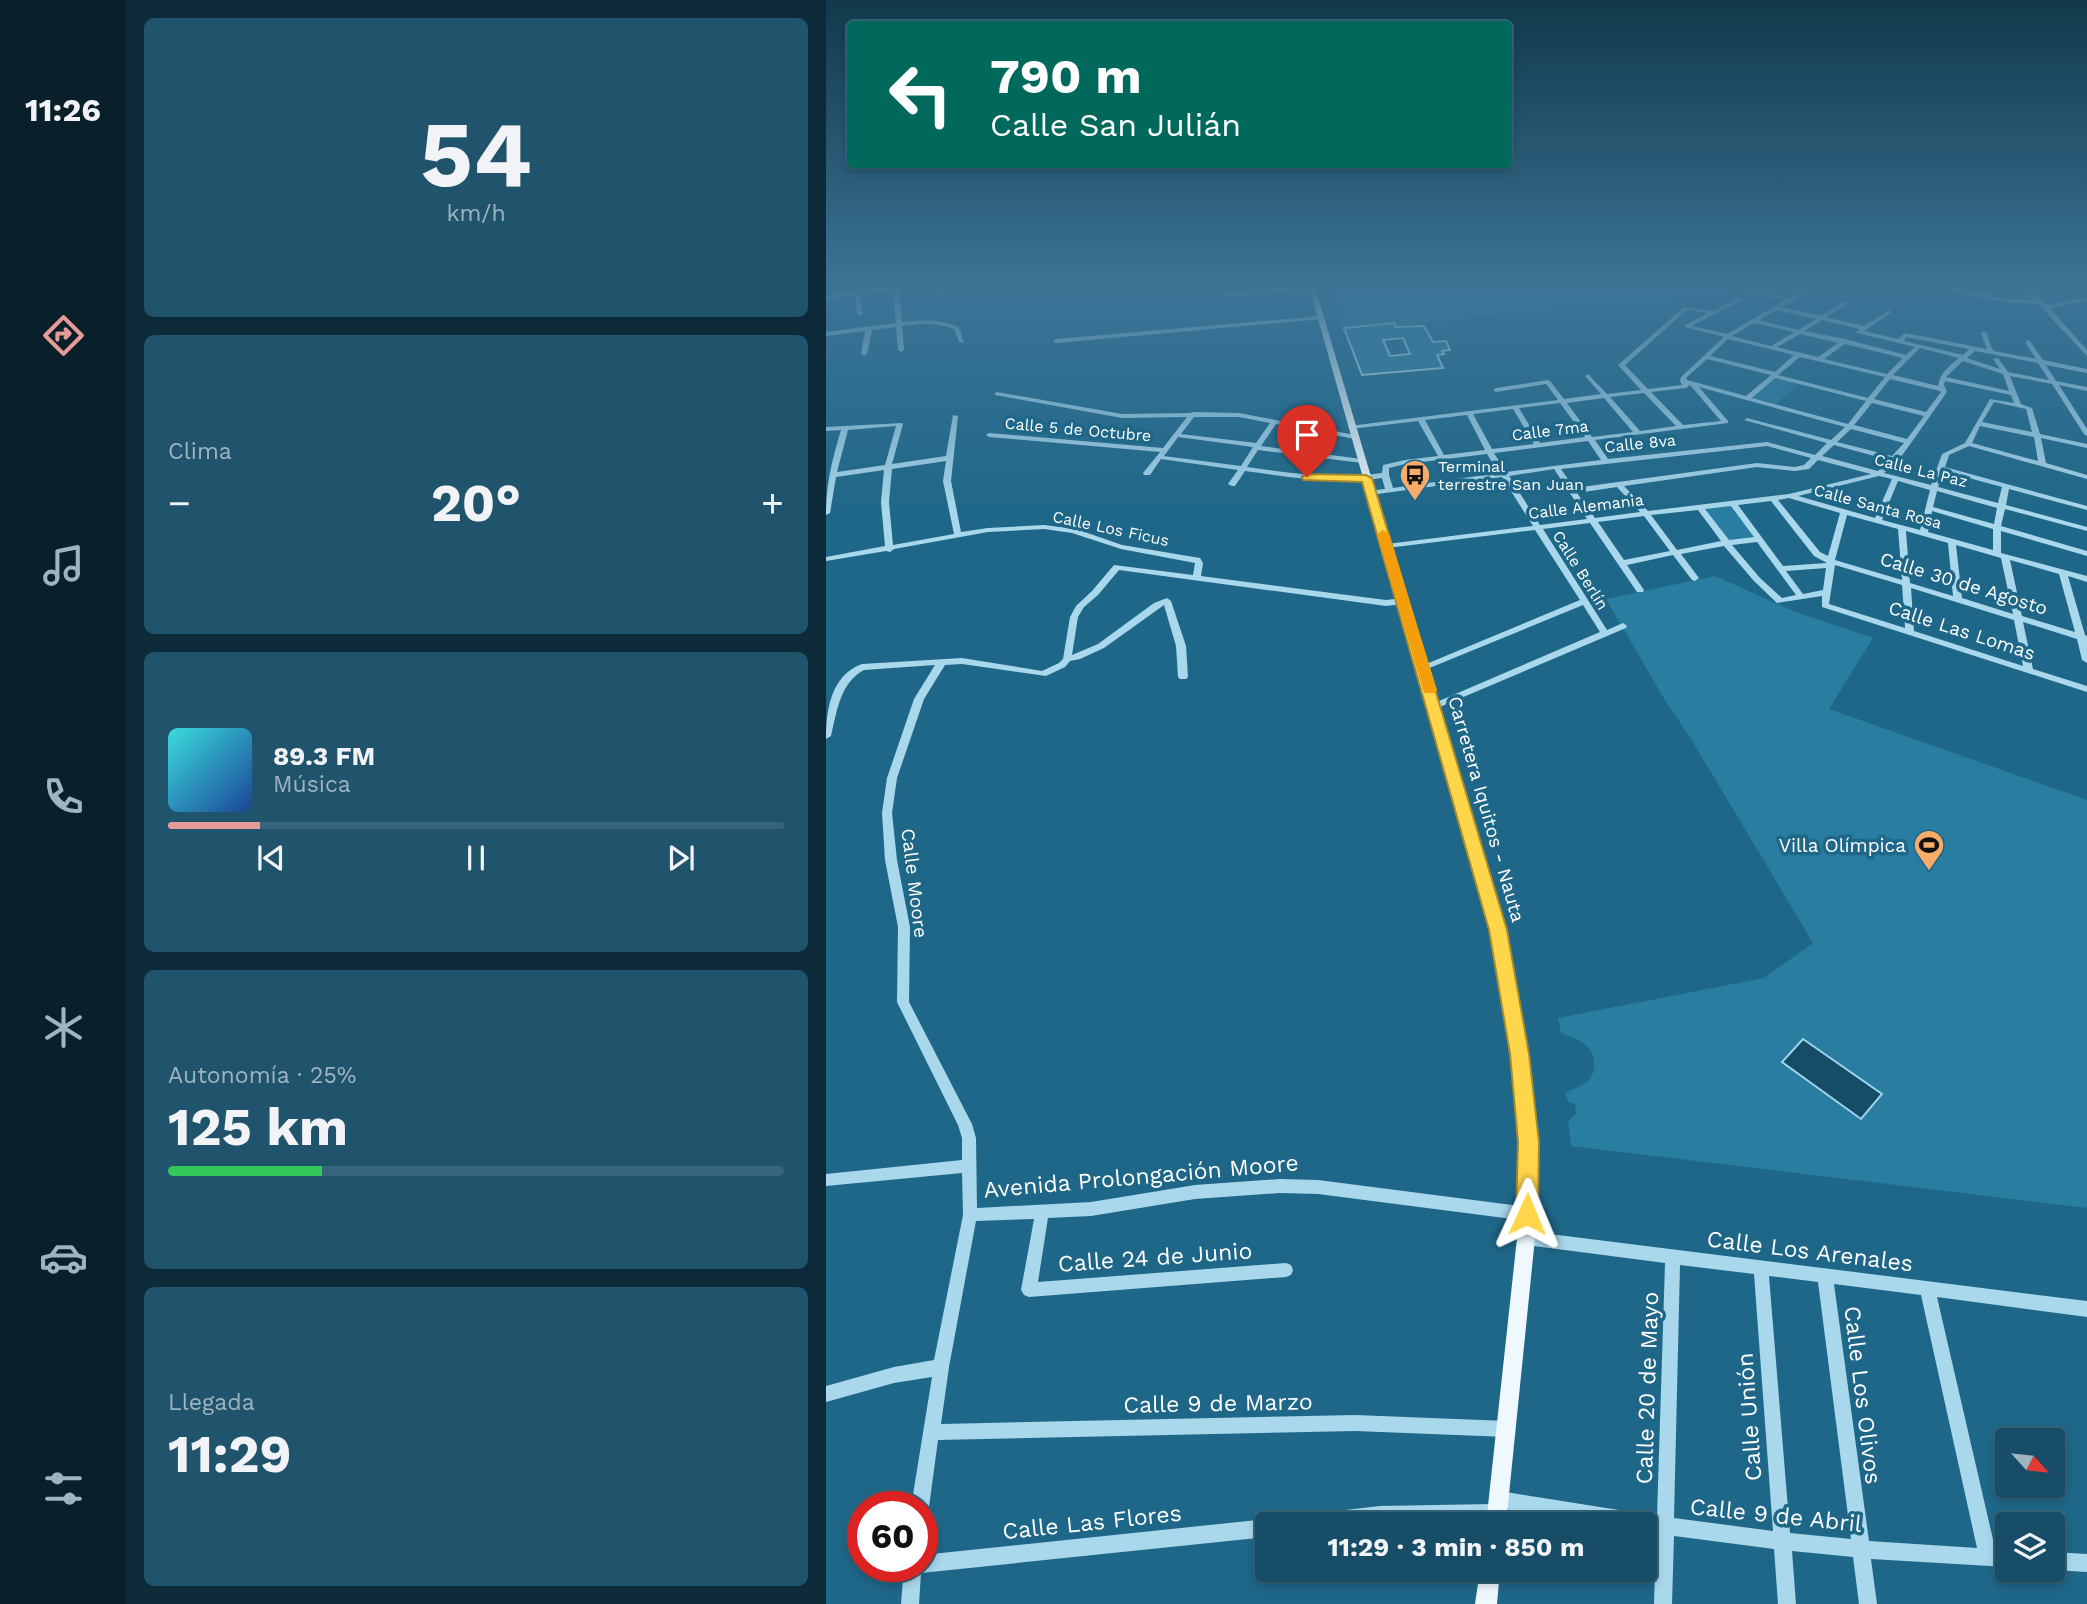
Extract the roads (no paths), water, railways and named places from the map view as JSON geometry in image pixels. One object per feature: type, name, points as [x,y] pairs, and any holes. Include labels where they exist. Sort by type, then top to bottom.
[{"type":"main road","name":"Carretera Iquitos - Nauta","points":[[1333,362],[1498,930],[1520,1054],[1528,1142],[1526,1238],[1497,1512]]},
{"type":"main road","points":[[1486,1604],[1489,1582]]},
{"type":"street","points":[[1625,362],[1621,365],[1682,428]]},
{"type":"street","points":[[1687,384],[1693,366],[1699,362]]},
{"type":"street","points":[[1724,362],[1929,415]]},
{"type":"street","points":[[1748,398],[1790,362]]},
{"type":"street","points":[[1830,362],[1941,389]]},
{"type":"street","points":[[1572,491],[1757,466],[1800,469],[1834,443],[1902,362]]},
{"type":"street","points":[[1942,378],[1961,362]]},
{"type":"street","points":[[1976,362],[2006,373],[2087,389]]},
{"type":"street","points":[[1999,362],[2006,373],[2018,406]]},
{"type":"street","points":[[2034,362],[2087,371]]},
{"type":"street","points":[[2041,363],[2057,383],[2087,434]]},
{"type":"street","points":[[1588,376],[1638,433]]},
{"type":"street","points":[[1942,378],[2015,394]]},
{"type":"street","name":"Calle Santa Rosa","points":[[1789,496],[1880,474],[1909,442],[1944,392],[1941,389],[1942,378]]},
{"type":"street","points":[[1496,390],[1548,382],[1606,461]]},
{"type":"street","points":[[997,394],[1122,416],[1226,414],[1353,432],[1420,418],[1687,384],[1909,442]]},
{"type":"street","name":"Calle 7ma","points":[[1243,467],[1307,477],[1366,478],[1385,475],[1386,467],[1391,465],[1441,457],[1727,422],[1687,384]]},
{"type":"street","points":[[1968,444],[1992,400],[2029,408],[2042,464]]},
{"type":"street","points":[[1515,407],[1538,445]]},
{"type":"street","name":"Calle Berlín","points":[[1469,412],[1489,451],[1605,633]]},
{"type":"street","points":[[1147,473],[1193,414]]},
{"type":"street","points":[[826,559],[890,550],[958,535],[947,481],[955,416]]},
{"type":"street","points":[[1420,418],[1441,457]]},
{"type":"street","points":[[1747,420],[1895,459]]},
{"type":"street","points":[[1232,484],[1274,422]]},
{"type":"street","points":[[1978,423],[2087,446]]},
{"type":"street","points":[[826,429],[900,424],[886,468],[885,528],[890,550]]},
{"type":"street","points":[[826,513],[832,475],[845,427]]},
{"type":"street","name":"Calle 5 de Octubre","points":[[989,435],[1162,454],[1243,467]]},
{"type":"street","points":[[1176,435],[1362,461]]},
{"type":"street","name":"Calle La Paz","points":[[1747,446],[1767,444],[2087,529]]},
{"type":"street","points":[[1924,532],[1928,508],[1946,454],[1968,444],[2087,477]]},
{"type":"street","name":"Calle 8va","points":[[1370,494],[1556,467],[1747,446]]},
{"type":"street","points":[[832,475],[950,458]]},
{"type":"street","points":[[1556,467],[1640,590]]},
{"type":"street","points":[[1940,468],[2087,508]]},
{"type":"street","points":[[1385,475],[1390,491]]},
{"type":"street","points":[[1878,521],[1896,478]]},
{"type":"street","points":[[1618,484],[1645,513],[1695,578]]},
{"type":"street","points":[[2006,485],[1997,527],[2001,555],[2029,671]]},
{"type":"street","points":[[1809,492],[1831,508]]},
{"type":"street","name":"Calle Santa Rosa","points":[[1789,496],[2087,579]]},
{"type":"street","name":"Calle Alemania","points":[[1387,546],[1789,496]]},
{"type":"street","points":[[1772,497],[1817,554],[1830,563]]},
{"type":"street","points":[[1732,502],[1801,597]]},
{"type":"street","points":[[1699,506],[1725,543],[1762,586],[1780,601],[1827,592],[1830,563],[1844,511]]},
{"type":"street","points":[[1928,508],[2087,554]]},
{"type":"street","points":[[1902,527],[1910,631]]},
{"type":"street","name":"Calle Los Ficus","points":[[958,535],[999,530],[1058,528],[1121,547],[1197,560],[1197,577]]},
{"type":"street","points":[[1622,563],[1760,539]]},
{"type":"street","points":[[1952,541],[1958,600]]},
{"type":"street","points":[[1781,569],[1830,563]]},
{"type":"street","name":"Calle 30 de Agosto","points":[[1830,563],[1906,583],[2084,638]]},
{"type":"street","points":[[826,736],[840,689],[848,674],[862,667],[962,662],[1043,674],[1062,665],[1067,659],[1074,617],[1080,606],[1117,567],[1386,603],[1403,601]]},
{"type":"street","points":[[2063,573],[2084,638],[2087,660]]},
{"type":"street","name":"Calle Las Lomas","points":[[1827,592],[1825,605],[2087,689]]},
{"type":"street","points":[[1067,659],[1076,658],[1101,645],[1157,605],[1167,601],[1181,646],[1183,677]]},
{"type":"street","points":[[1423,667],[1584,601]]},
{"type":"street","points":[[1434,706],[1623,626]]},
{"type":"street","name":"Calle Moore","points":[[942,662],[919,699],[892,778],[887,813],[891,860],[904,927],[903,1002],[965,1124],[968,1138],[970,1214]]},
{"type":"street","points":[[826,1180],[969,1166]]},
{"type":"street","name":"Avenida Prolongación Moore","points":[[922,1491],[941,1367],[970,1214],[1091,1209],[1195,1192],[1280,1186],[1318,1187],[1527,1214]]},
{"type":"street","name":"Calle 24 de Junio","points":[[1042,1212],[1029,1290],[1286,1270]]},
{"type":"street","name":"Calle Los Arenales","points":[[1526,1238],[2087,1309]]},
{"type":"street","name":"Calle 20 de Mayo","points":[[1663,1604],[1673,1256]]},
{"type":"street","name":"Calle Unión","points":[[1760,1268],[1787,1604]]},
{"type":"street","name":"Calle Los Olivos","points":[[1825,1276],[1868,1604]]},
{"type":"street","points":[[1927,1288],[1988,1557]]},
{"type":"street","points":[[826,1394],[894,1375],[941,1367]]},
{"type":"street","name":"Calle 9 de Marzo","points":[[930,1432],[1355,1423],[1507,1429]]},
{"type":"street","name":"Calle 9 de Abril","points":[[1657,1526],[1860,1550],[1995,1557]]},
{"type":"street","name":"Calle Las Flores","points":[[938,1562],[1255,1529]]},
{"type":"street","points":[[2065,1562],[2087,1563]]},
{"type":"street","points":[[909,1604],[911,1582]]},
{"type":"place","name":"Terminal terrestre San Juan","points":[[1415,502]]},
{"type":"place","name":"Villa Olímpica","points":[[1929,872]]}]
